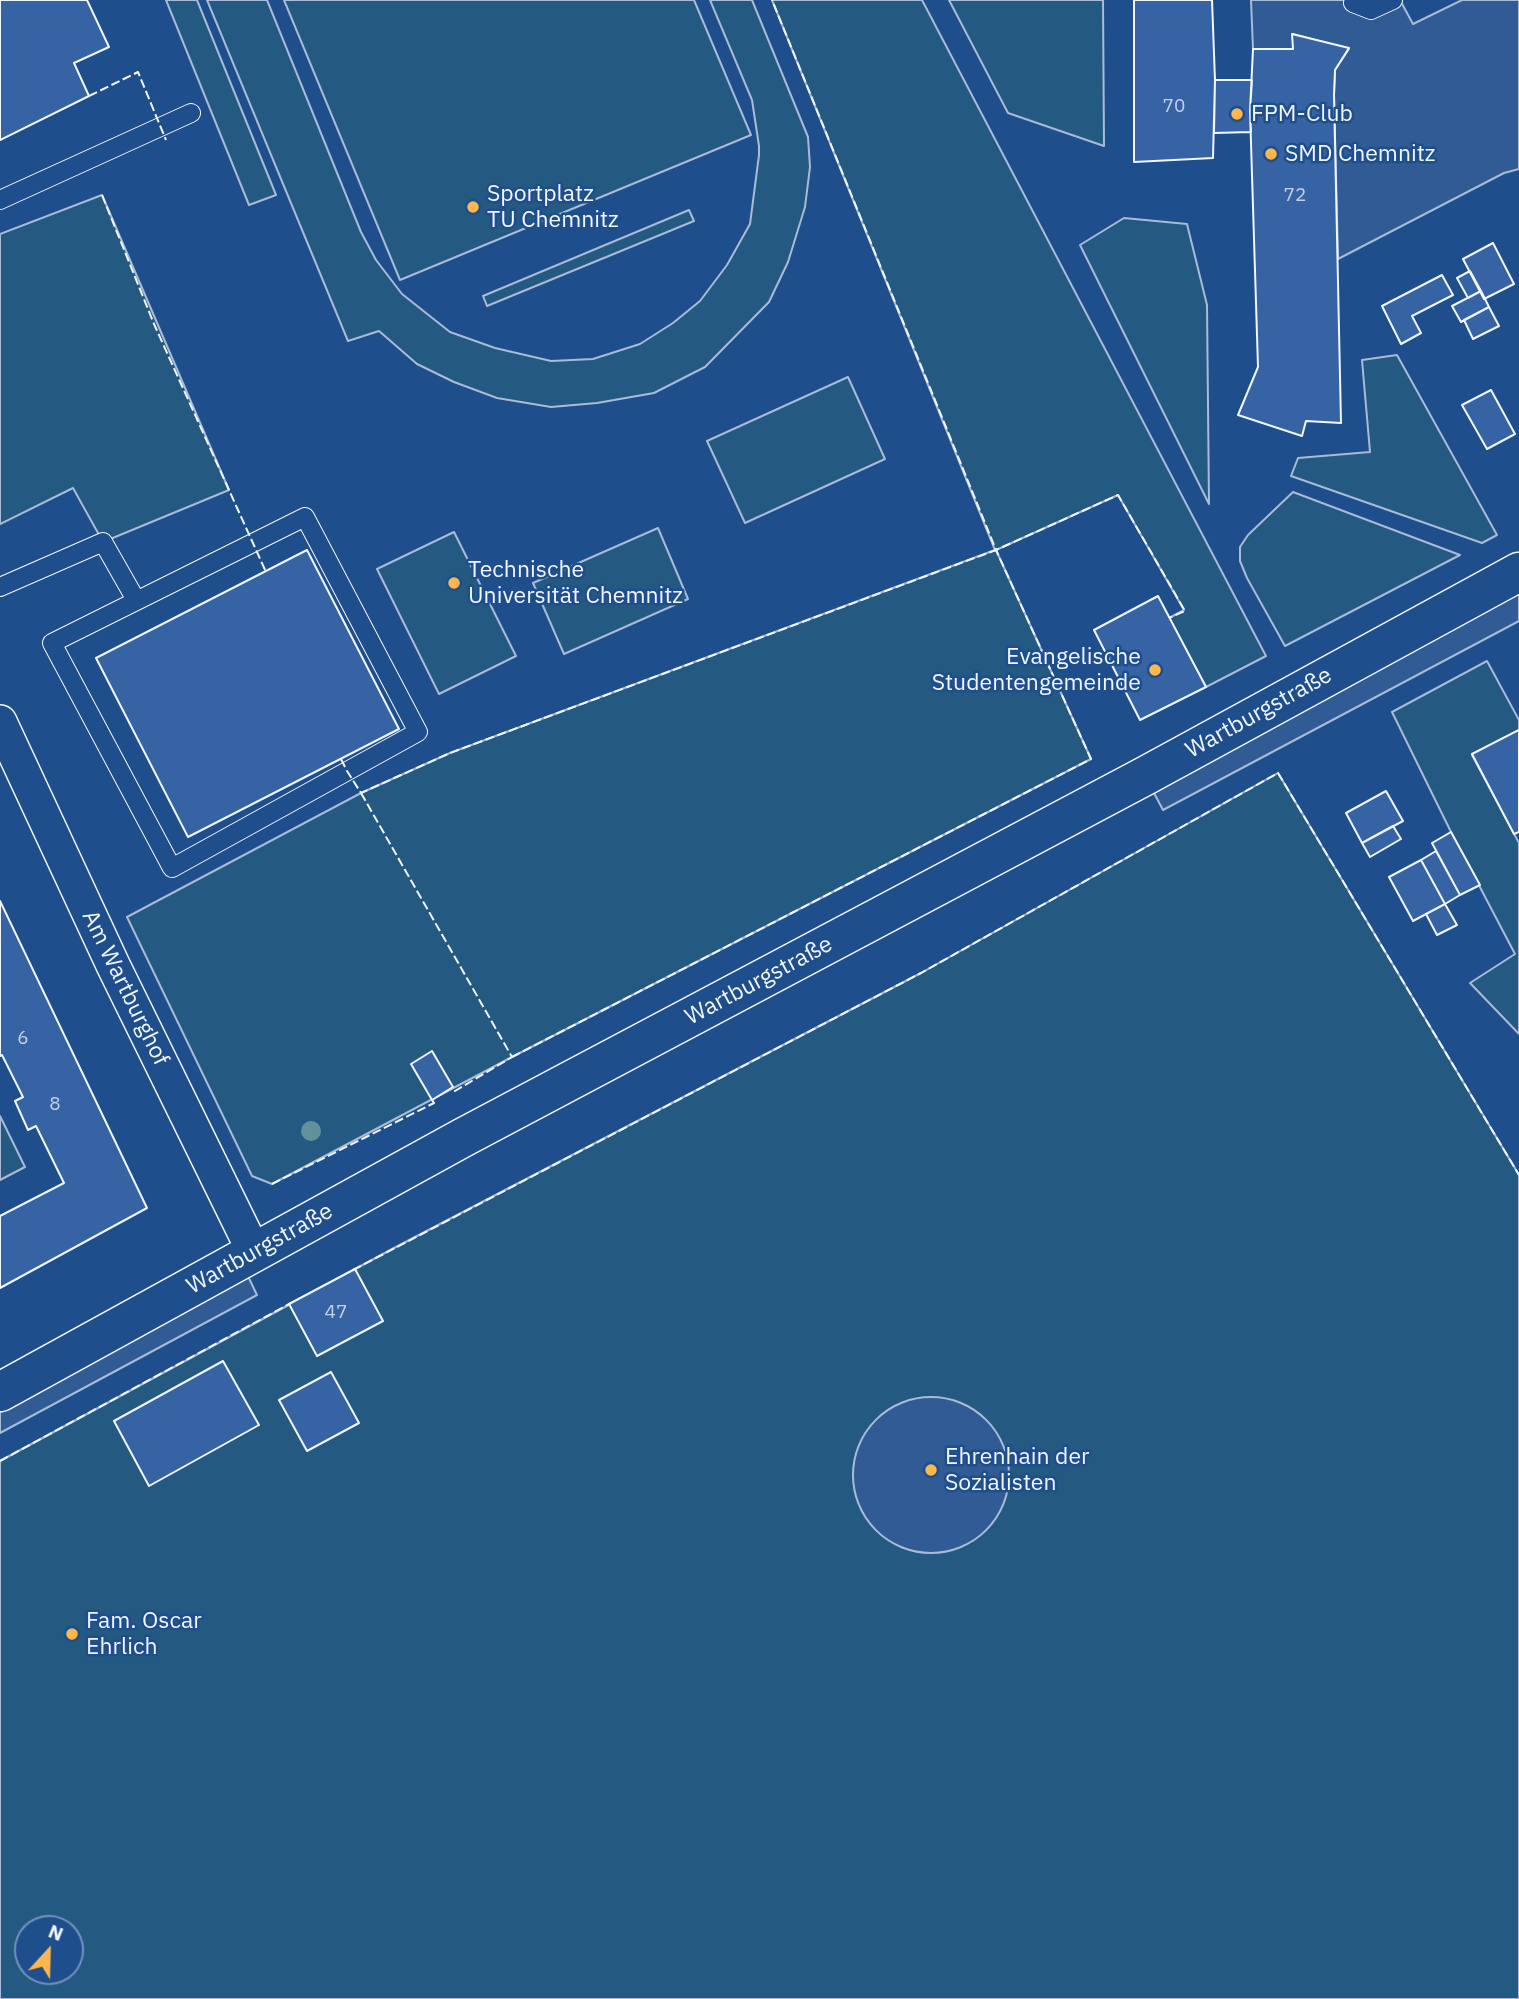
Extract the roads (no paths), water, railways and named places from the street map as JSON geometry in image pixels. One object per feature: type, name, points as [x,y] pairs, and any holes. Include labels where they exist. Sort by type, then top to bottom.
[{"type":"main road","name":"Wartburgstraße","points":[[0,1392],[453,1143],[1121,789],[1519,572]]},
{"type":"street","name":"Am Wartburghof","points":[[0,722],[113,965],[254,1252]]},
{"type":"lane","points":[[1353,3],[1371,10],[1393,0]]},
{"type":"lane","points":[[0,200],[191,113]]},
{"type":"lane","points":[[305,517],[418,732],[172,868],[52,643],[136,600],[305,517]]},
{"type":"lane","points":[[0,587],[103,542],[136,600]]},
{"type":"place","name":"FPM-Club","points":[[1237,114]]},
{"type":"place","name":"SMD Chemnitz","points":[[1271,154]]},
{"type":"place","name":"Sportplatz TU Chemnitz","points":[[473,207]]},
{"type":"place","name":"Technische Universität Chemnitz","points":[[454,583]]},
{"type":"place","name":"Evangelische Studentengemeinde","points":[[1155,670]]},
{"type":"place","name":"Ehrenhain der Sozialisten","points":[[931,1470]]},
{"type":"place","name":"Fam. Oscar Ehrlich","points":[[72,1634]]}]
